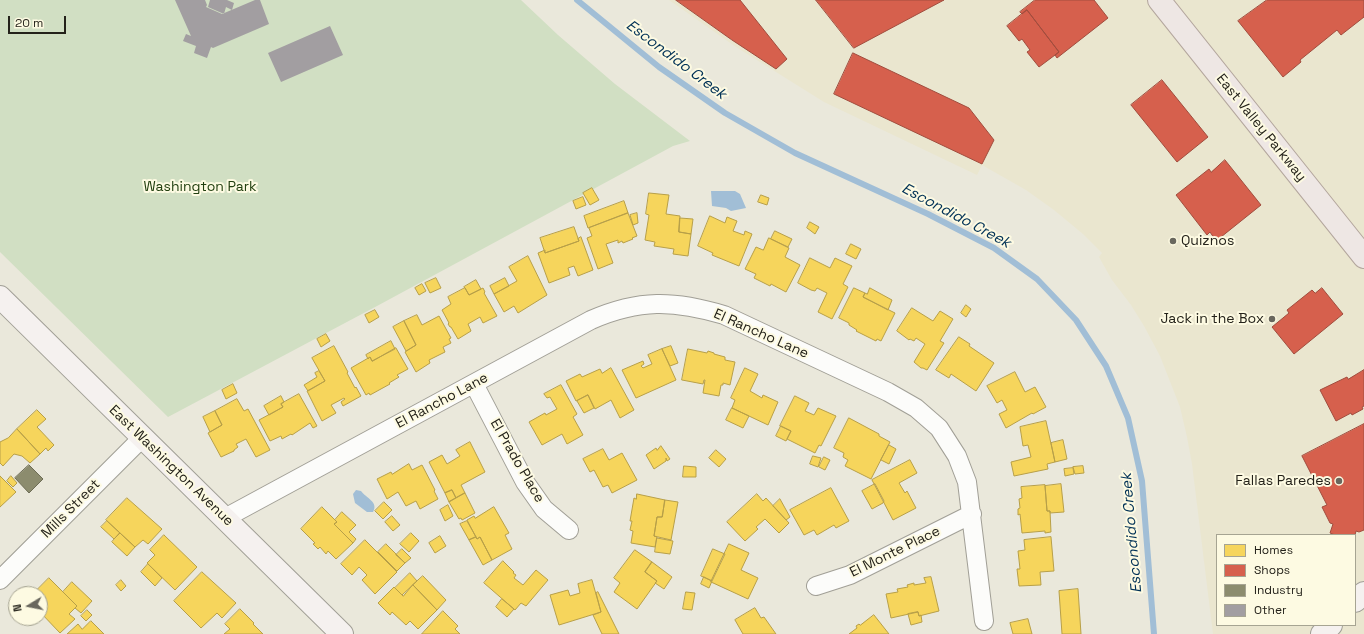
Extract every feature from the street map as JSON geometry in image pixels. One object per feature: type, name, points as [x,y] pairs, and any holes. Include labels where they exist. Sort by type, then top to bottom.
[{"type":"main road","name":"East Valley Parkway","points":[[1158,0],[1364,257]]},
{"type":"main road","name":"East Washington Avenue","points":[[0,297],[342,634]]},
{"type":"main road","points":[[1356,600],[1364,592]]},
{"type":"main road","points":[[1322,634],[1330,626]]},
{"type":"street","name":"El Rancho Lane","points":[[225,518],[584,324],[609,312],[629,306],[648,303],[696,307],[724,315],[888,392],[916,408],[939,428],[957,456],[967,482],[984,621]]},
{"type":"street","name":"El Prado Place","points":[[474,384],[526,482],[544,509],[569,530]]},
{"type":"street","name":"Mills Street","points":[[0,580],[142,438]]},
{"type":"street","name":"El Monte Place","points":[[816,586],[850,575],[972,514]]},
{"type":"shaded area","points":[[669,0],[1364,0],[1364,634],[1213,634],[1192,464],[1180,407],[1160,356],[1144,326],[1131,305],[1112,280],[1099,257],[1102,253],[1083,234],[1054,210],[1026,190],[982,165],[977,175],[824,102],[736,47]]},
{"type":"green space","name":"Washington Park","points":[[0,0],[521,0],[558,35],[615,84],[690,141],[673,146],[168,417],[0,252]]},
{"type":"water","points":[[711,191],[735,191],[740,194],[746,208],[731,211],[726,208],[712,206]]},
{"type":"water","points":[[356,490],[361,491],[371,500],[374,505],[373,512],[367,512],[355,503],[353,494]]},
{"type":"building: Homes","points":[[592,188],[599,200],[590,205],[583,193]]},
{"type":"building: Homes","points":[[649,193],[669,195],[666,214],[680,216],[679,232],[691,234],[688,256],[673,254],[674,249],[654,246],[655,242],[645,240],[649,215],[646,214]]},
{"type":"building: Homes","points":[[761,195],[769,198],[767,205],[758,202]]},
{"type":"building: Homes","points":[[583,197],[586,205],[576,209],[573,201]]},
{"type":"building: Homes","points":[[624,201],[628,213],[588,228],[584,216]]},
{"type":"building: Homes","points":[[628,213],[637,236],[623,243],[622,241],[618,243],[618,240],[606,244],[613,263],[598,269],[587,238],[592,236],[589,228]]},
{"type":"building: Homes","points":[[637,213],[638,223],[633,225],[630,215]]},
{"type":"building: Homes","points":[[710,216],[725,223],[727,217],[737,221],[733,231],[744,235],[745,231],[752,234],[739,266],[712,255],[713,253],[698,246]]},
{"type":"building: Homes","points":[[680,218],[693,219],[691,234],[679,232]]},
{"type":"building: Homes","points":[[810,222],[819,227],[815,234],[807,228]]},
{"type":"building: Homes","points":[[574,227],[579,241],[545,253],[540,238]]},
{"type":"building: Homes","points":[[775,231],[792,239],[788,247],[771,239]]},
{"type":"building: Homes","points":[[581,237],[593,270],[578,276],[574,266],[568,268],[570,275],[549,283],[538,253],[545,250],[545,253],[579,241],[578,239]]},
{"type":"building: Homes","points":[[769,238],[789,248],[785,257],[800,265],[786,292],[771,284],[770,286],[754,278],[756,274],[745,269],[756,247],[763,250]]},
{"type":"building: Homes","points":[[851,244],[861,249],[856,259],[846,254]]},
{"type":"building: Homes","points":[[528,256],[547,295],[518,313],[514,306],[504,312],[494,294],[517,281],[509,267]]},
{"type":"building: Homes","points":[[810,258],[830,268],[835,258],[852,266],[843,284],[848,287],[832,319],[818,312],[827,293],[817,288],[815,291],[811,290],[798,283]]},
{"type":"building: Homes","points":[[436,278],[441,288],[430,293],[425,283]]},
{"type":"building: Homes","points":[[505,278],[509,286],[494,294],[490,286]]},
{"type":"building: Homes","points":[[476,280],[481,289],[469,295],[464,287]]},
{"type":"building: Homes","points":[[422,284],[426,291],[419,295],[415,288]]},
{"type":"building: Homes","points":[[465,288],[469,295],[483,288],[484,293],[497,316],[483,323],[480,317],[468,324],[471,331],[458,339],[448,324],[449,323],[442,310],[451,304],[448,297]]},
{"type":"building: Homes","points":[[854,288],[865,293],[863,297],[895,313],[881,341],[877,339],[876,341],[856,331],[857,330],[849,325],[849,323],[839,318]]},
{"type":"building: Homes","points":[[870,288],[892,300],[888,310],[863,297],[865,293],[867,294]]},
{"type":"building: Homes","points":[[966,305],[971,309],[966,317],[961,313]]},
{"type":"building: Homes","points":[[912,308],[933,321],[940,311],[953,319],[940,341],[944,343],[927,370],[921,368],[914,362],[925,344],[916,338],[914,341],[909,340],[897,331]]},
{"type":"building: Homes","points":[[375,310],[379,317],[369,323],[365,315]]},
{"type":"building: Homes","points":[[417,315],[422,325],[439,316],[451,338],[449,339],[451,343],[443,347],[445,352],[429,360],[430,363],[416,372],[405,352],[416,345],[404,321]]},
{"type":"building: Homes","points":[[404,321],[416,345],[406,351],[393,327]]},
{"type":"building: Homes","points":[[326,334],[330,341],[321,347],[317,339]]},
{"type":"building: Homes","points":[[959,337],[970,344],[969,346],[994,363],[976,391],[951,374],[949,378],[936,370]]},
{"type":"building: Homes","points":[[391,341],[395,349],[372,361],[370,357],[368,359],[366,355]]},
{"type":"building: Homes","points":[[334,346],[355,388],[356,387],[361,396],[343,406],[341,402],[345,399],[344,398],[331,405],[336,413],[322,421],[307,391],[325,381],[312,358]]},
{"type":"building: Homes","points":[[671,346],[678,363],[670,366],[662,349]]},
{"type":"building: Homes","points":[[396,348],[408,369],[397,375],[399,377],[389,383],[390,384],[370,395],[369,393],[366,395],[351,368],[370,357],[372,361]]},
{"type":"building: Homes","points":[[662,349],[676,380],[636,398],[622,370],[643,361],[644,364],[641,366],[643,368],[652,364],[648,355]]},
{"type":"building: Homes","points":[[688,349],[707,353],[708,351],[725,357],[725,360],[735,362],[730,385],[723,383],[723,385],[721,385],[719,396],[703,393],[705,380],[703,384],[682,380]]},
{"type":"building: Homes","points":[[611,368],[634,410],[620,418],[611,400],[595,409],[588,395],[576,401],[566,381],[580,374],[582,377],[600,369],[602,373]]},
{"type":"building: Homes","points":[[745,368],[758,374],[750,391],[762,398],[763,395],[778,402],[768,425],[732,408],[735,400],[731,398]]},
{"type":"building: Homes","points":[[319,371],[325,381],[308,391],[304,385],[317,377],[315,373]]},
{"type":"building: Homes","points":[[1015,372],[1025,392],[1035,387],[1046,407],[1006,428],[999,414],[1007,410],[1002,400],[997,403],[987,386]]},
{"type":"building: Homes","points":[[233,384],[237,393],[226,399],[222,390]]},
{"type":"building: Homes","points":[[561,385],[577,414],[573,417],[583,435],[567,444],[562,434],[542,445],[529,422],[545,413],[546,415],[557,409],[550,397],[547,398],[544,394]]},
{"type":"building: Homes","points":[[299,394],[317,426],[313,428],[310,423],[292,435],[291,434],[282,439],[281,436],[270,441],[259,420],[283,407],[281,404]]},
{"type":"building: Homes","points":[[588,395],[594,408],[584,413],[577,401]]},
{"type":"building: Homes","points":[[281,396],[284,402],[281,404],[283,407],[269,415],[264,406]]},
{"type":"building: Homes","points":[[795,396],[809,403],[805,411],[814,415],[818,408],[836,416],[821,446],[819,445],[815,453],[787,439],[791,431],[780,426]]},
{"type":"building: Homes","points":[[237,399],[244,411],[248,409],[270,450],[256,457],[246,439],[236,444],[238,447],[234,451],[221,457],[208,433],[222,425],[215,411]]},
{"type":"building: Homes","points":[[732,408],[749,416],[743,428],[726,420]]},
{"type":"building: Homes","points":[[37,410],[46,419],[37,427],[54,445],[48,451],[46,448],[40,454],[17,429]]},
{"type":"building: Homes","points":[[215,411],[222,425],[210,432],[203,417]]},
{"type":"building: Homes","points":[[849,418],[879,434],[879,436],[890,442],[871,479],[845,466],[848,460],[843,457],[844,453],[834,448]]},
{"type":"building: Homes","points":[[1046,421],[1055,462],[1047,464],[1048,469],[1014,476],[1011,462],[1031,457],[1028,445],[1023,446],[1020,427]]},
{"type":"building: Homes","points":[[781,426],[791,431],[786,441],[776,436]]},
{"type":"building: Homes","points":[[17,429],[40,454],[30,463],[22,456],[14,454],[3,466],[0,463],[0,442],[8,438]]},
{"type":"building: Homes","points":[[1063,440],[1067,459],[1055,462],[1051,443]]},
{"type":"building: Homes","points":[[470,442],[485,472],[461,485],[465,493],[456,498],[452,490],[445,493],[429,462],[442,455],[447,464],[460,456],[456,450]]},
{"type":"building: Homes","points":[[889,445],[896,449],[889,464],[881,460]]},
{"type":"building: Homes","points":[[661,446],[670,459],[667,461],[666,458],[666,461],[654,469],[646,455],[656,448],[657,450]]},
{"type":"building: Homes","points":[[603,449],[609,460],[622,453],[637,480],[612,493],[608,485],[603,487],[594,470],[590,472],[583,459]]},
{"type":"building: Homes","points":[[716,450],[726,459],[719,467],[709,458]]},
{"type":"building: Homes","points":[[813,456],[821,458],[818,467],[810,464]]},
{"type":"building: Homes","points":[[824,457],[830,460],[825,470],[819,467]]},
{"type":"building: Homes","points":[[910,460],[917,473],[899,483],[905,493],[907,491],[916,508],[893,520],[872,480]]},
{"type":"building: Homes","points":[[409,464],[412,470],[422,465],[438,499],[420,509],[416,501],[406,506],[398,492],[387,499],[377,479],[391,472],[392,474]]},
{"type":"building: Homes","points":[[684,466],[696,467],[696,477],[683,477]]},
{"type":"building: Homes","points":[[1083,466],[1084,473],[1075,474],[1073,467]]},
{"type":"building: Homes","points":[[1073,468],[1074,474],[1065,476],[1064,469]]},
{"type":"building: Homes","points":[[0,476],[16,492],[0,507]]},
{"type":"building: Homes","points":[[11,476],[17,483],[13,487],[7,481]]},
{"type":"building: Homes","points":[[875,484],[884,501],[872,509],[862,491]]},
{"type":"building: Homes","points":[[1061,484],[1064,512],[1050,513],[1050,511],[1047,511],[1045,486]]},
{"type":"building: Homes","points":[[1045,485],[1047,511],[1050,511],[1051,532],[1045,533],[1045,531],[1022,533],[1020,514],[1018,515],[1018,509],[1020,508],[1019,499],[1022,498],[1021,487]]},
{"type":"building: Homes","points":[[831,488],[849,521],[836,528],[834,525],[817,535],[814,530],[804,535],[790,510]]},
{"type":"building: Homes","points":[[452,490],[456,498],[449,502],[445,493]]},
{"type":"building: Homes","points":[[465,493],[475,513],[462,520],[461,518],[459,519],[449,502]]},
{"type":"building: Homes","points":[[637,494],[665,500],[662,517],[657,517],[654,536],[657,537],[655,547],[631,543],[633,531],[630,530],[632,521],[630,521],[634,498],[636,499]]},
{"type":"building: Homes","points":[[757,494],[763,501],[766,498],[789,523],[779,533],[765,519],[756,527],[758,529],[745,541],[727,522]]},
{"type":"building: Homes","points":[[127,498],[162,529],[148,544],[143,540],[135,547],[106,520]]},
{"type":"building: Homes","points":[[780,499],[790,517],[786,520],[773,506]]},
{"type":"building: Homes","points":[[665,500],[678,502],[671,540],[654,536],[657,517],[662,517]]},
{"type":"building: Homes","points":[[384,502],[392,510],[383,519],[375,511]]},
{"type":"building: Homes","points":[[448,505],[453,516],[445,521],[440,510]]},
{"type":"building: Homes","points":[[322,507],[337,522],[334,524],[353,543],[336,559],[328,551],[326,554],[320,547],[318,549],[313,544],[315,543],[301,529]]},
{"type":"building: Homes","points":[[494,507],[509,533],[505,535],[512,549],[492,560],[480,537],[477,539],[467,520],[474,516],[475,518]]},
{"type":"building: Homes","points":[[342,512],[356,525],[349,532],[356,539],[353,543],[334,524],[337,522],[335,520]]},
{"type":"building: Homes","points":[[392,516],[400,525],[393,531],[385,522]]},
{"type":"building: Homes","points":[[107,521],[120,533],[114,539],[101,527]]},
{"type":"building: Homes","points":[[467,521],[476,537],[469,540],[460,524]]},
{"type":"building: Homes","points":[[120,533],[135,547],[127,556],[112,542]]},
{"type":"building: Homes","points":[[411,533],[419,541],[409,552],[400,544]]},
{"type":"building: Homes","points":[[164,535],[197,567],[175,590],[147,563],[155,555],[150,550]]},
{"type":"building: Homes","points":[[440,536],[446,546],[435,553],[429,543]]},
{"type":"building: Homes","points":[[476,537],[477,539],[480,537],[492,560],[483,565],[469,540]]},
{"type":"building: Homes","points":[[1051,537],[1054,571],[1040,572],[1041,585],[1019,586],[1017,569],[1020,569],[1018,551],[1025,550],[1024,540]]},
{"type":"building: Homes","points":[[657,538],[673,541],[670,554],[655,552]]},
{"type":"building: Homes","points":[[365,540],[397,572],[375,594],[362,580],[367,575],[359,567],[352,575],[341,564]]},
{"type":"building: Homes","points":[[386,544],[405,563],[397,571],[378,552]]},
{"type":"building: Homes","points":[[729,544],[749,553],[741,570],[758,578],[748,599],[711,582]]},
{"type":"building: Homes","points":[[402,549],[411,558],[405,563],[396,555]]},
{"type":"building: Homes","points":[[713,549],[725,554],[712,581],[701,576]]},
{"type":"building: Homes","points":[[635,550],[652,562],[645,572],[657,581],[637,609],[614,592],[620,583],[614,578]]},
{"type":"building: Homes","points":[[503,561],[516,575],[514,578],[523,585],[536,570],[548,580],[526,606],[521,603],[515,610],[484,583]]},
{"type":"building: Homes","points":[[652,562],[672,577],[664,589],[655,583],[657,581],[645,572]]},
{"type":"building: Homes","points":[[148,564],[162,578],[155,586],[141,572]]},
{"type":"building: Homes","points":[[202,572],[236,603],[222,618],[217,613],[201,628],[174,601]]},
{"type":"building: Homes","points":[[410,573],[417,581],[402,595],[395,588]]},
{"type":"building: Homes","points":[[423,576],[446,600],[437,610],[413,585]]},
{"type":"building: Homes","points":[[704,577],[712,581],[709,588],[701,584]]},
{"type":"building: Homes","points":[[931,577],[939,611],[919,616],[918,612],[891,618],[886,594],[898,592],[897,589],[908,587],[907,585],[914,583],[914,585],[926,583],[924,578]]},
{"type":"building: Homes","points":[[49,578],[77,606],[69,614],[75,619],[60,633],[48,620],[48,586],[41,586]]},
{"type":"building: Homes","points":[[121,580],[126,586],[121,591],[116,585]]},
{"type":"building: Homes","points":[[592,580],[601,612],[559,625],[550,595],[568,590],[570,596],[580,593],[578,584]]},
{"type":"building: Homes","points":[[72,582],[92,601],[81,613],[75,608],[77,606],[63,592]]},
{"type":"building: Homes","points":[[413,585],[437,610],[418,629],[410,621],[406,625],[392,612],[390,615],[378,603],[394,587],[403,596]]},
{"type":"building: Homes","points":[[1078,589],[1081,634],[1062,634],[1059,591]]},
{"type":"building: Homes","points":[[598,592],[619,634],[602,634],[593,615],[601,612],[596,593]]},
{"type":"building: Homes","points":[[686,592],[695,593],[692,610],[683,609]]},
{"type":"building: Homes","points":[[502,599],[514,609],[507,617],[496,607]]},
{"type":"building: Homes","points":[[755,608],[761,618],[764,617],[776,634],[743,634],[735,620]]},
{"type":"building: Homes","points":[[240,609],[263,634],[224,634],[230,629],[225,624]]},
{"type":"building: Homes","points":[[87,610],[92,615],[86,621],[81,616]]},
{"type":"building: Homes","points":[[443,611],[458,626],[455,629],[460,634],[422,634]]},
{"type":"building: Homes","points":[[918,612],[919,616],[921,615],[922,622],[911,625],[908,614]]},
{"type":"building: Homes","points":[[874,615],[889,634],[849,634],[857,628],[856,626],[859,624],[860,625]]},
{"type":"building: Homes","points":[[1028,619],[1032,634],[1013,634],[1010,623]]},
{"type":"building: Homes","points":[[91,621],[104,634],[67,634],[78,624],[82,629]]},
{"type":"building: Shops","points":[[676,0],[740,0],[787,59],[776,69]]},
{"type":"building: Shops","points":[[816,0],[944,0],[854,48]]},
{"type":"building: Shops","points":[[1035,0],[1094,0],[1108,18],[1057,58],[1055,55],[1059,52],[1027,10],[1022,14],[1020,12]]},
{"type":"building: Shops","points":[[1267,0],[1364,0],[1364,17],[1341,35],[1337,30],[1300,60],[1301,62],[1283,77],[1238,21]]},
{"type":"building: Shops","points":[[1027,10],[1059,52],[1039,67],[1027,52],[1030,50],[1022,39],[1019,41],[1007,26]]},
{"type":"building: Shops","points":[[853,53],[969,108],[994,140],[982,164],[834,94]]},
{"type":"building: Shops","points":[[1162,80],[1208,137],[1177,162],[1131,105]]},
{"type":"building: Shops","points":[[1225,160],[1261,205],[1216,241],[1210,232],[1207,235],[1176,195],[1209,169],[1211,172]]},
{"type":"building: Shops","points":[[1322,288],[1343,314],[1294,354],[1272,327],[1289,313],[1287,310],[1312,290],[1315,293]]},
{"type":"building: Shops","points":[[1364,370],[1363,409],[1352,415],[1351,413],[1336,421],[1320,390],[1347,377],[1348,379]]},
{"type":"building: Shops","name":"Fallas Paredes","points":[[1364,424],[1364,530],[1359,532],[1356,531],[1355,534],[1330,533],[1333,524],[1330,523],[1322,507],[1327,505],[1302,456]]},
{"type":"building: Industry","points":[[29,465],[43,479],[29,493],[15,478]]},
{"type":"building: Other","points":[[175,0],[205,0],[207,5],[206,7],[222,14],[255,0],[260,0],[269,24],[213,48],[211,47],[207,58],[194,53],[196,46],[183,41],[186,34],[191,36]]},
{"type":"building: Other","points":[[210,0],[227,0],[234,3],[232,10],[226,7],[224,14],[208,7]]},
{"type":"building: Other","points":[[330,26],[343,55],[281,82],[268,53]]},
{"type":"waterway","name":"Escondido Creek","points":[[577,0],[659,67],[725,113],[795,153],[928,214],[994,248],[1037,279],[1076,320],[1106,366],[1128,418],[1142,481],[1154,634]]},
{"type":"place","name":"Quiznos","points":[[1173,241]]},
{"type":"place","name":"Jack in the Box","points":[[1272,319]]},
{"type":"place","name":"Fallas Paredes","points":[[1339,481]]}]
